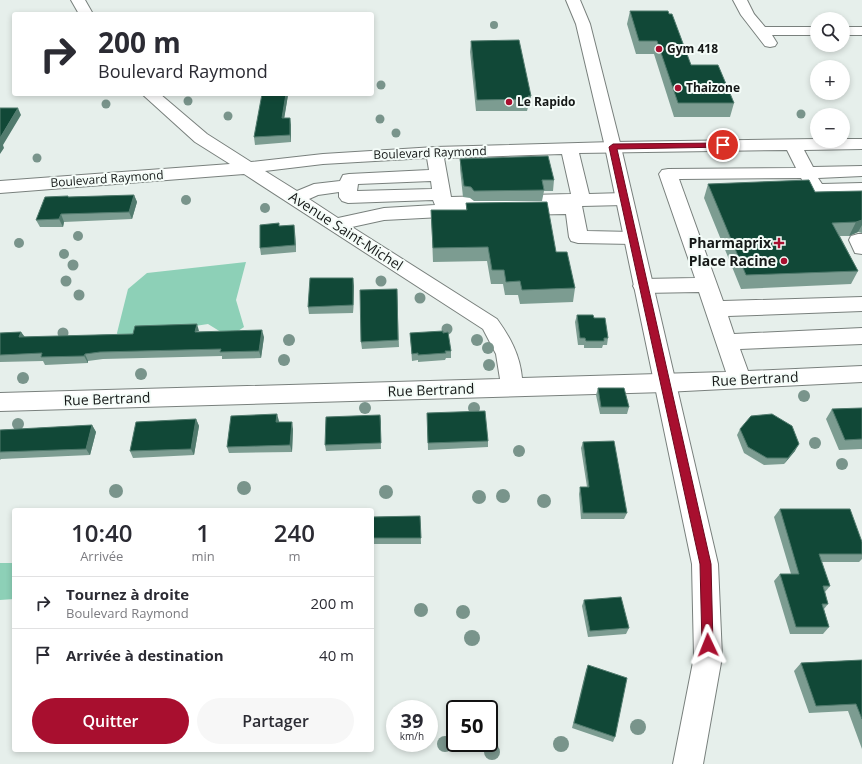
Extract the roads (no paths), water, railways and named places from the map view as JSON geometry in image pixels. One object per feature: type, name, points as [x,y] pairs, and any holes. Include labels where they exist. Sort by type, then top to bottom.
[{"type":"street","points":[[78,0],[85,12]]},
{"type":"street","points":[[573,0],[583,24],[613,147],[705,564],[708,657],[688,764]]},
{"type":"street","points":[[740,0],[748,15],[771,45]]},
{"type":"street","points":[[850,31],[862,30]]},
{"type":"street","points":[[761,31],[810,31]]},
{"type":"street","name":"Avenue Saint-Michel","points":[[157,96],[201,138],[490,324],[503,342],[511,367],[511,387]]},
{"type":"street","points":[[793,144],[816,190],[862,189]]},
{"type":"street","name":"Boulevard Raymond","points":[[0,187],[249,168],[323,159],[435,152],[613,147],[862,144]]},
{"type":"street","points":[[569,148],[582,200]]},
{"type":"street","points":[[435,152],[443,203],[624,199]]},
{"type":"street","points":[[740,380],[668,174],[862,171]]},
{"type":"street","points":[[439,175],[349,179],[348,197],[442,194]]},
{"type":"street","points":[[296,199],[314,190],[349,185]]},
{"type":"street","points":[[336,224],[384,214],[574,208],[578,237],[633,238]]},
{"type":"street","points":[[862,240],[858,240],[862,248]]},
{"type":"street","points":[[643,286],[707,285]]},
{"type":"street","points":[[715,310],[857,304],[862,326]]},
{"type":"street","points":[[726,342],[862,336]]},
{"type":"street","name":"Rue Bertrand","points":[[0,402],[665,383],[862,374]]},
{"type":"place","name":"Gym 418","points":[[659,49]]},
{"type":"place","name":"Thaizone","points":[[678,88]]},
{"type":"place","name":"Le Rapido","points":[[509,102]]},
{"type":"place","name":"Pharmaprix","points":[[779,243]]},
{"type":"place","name":"Place Racine","points":[[784,261]]}]
